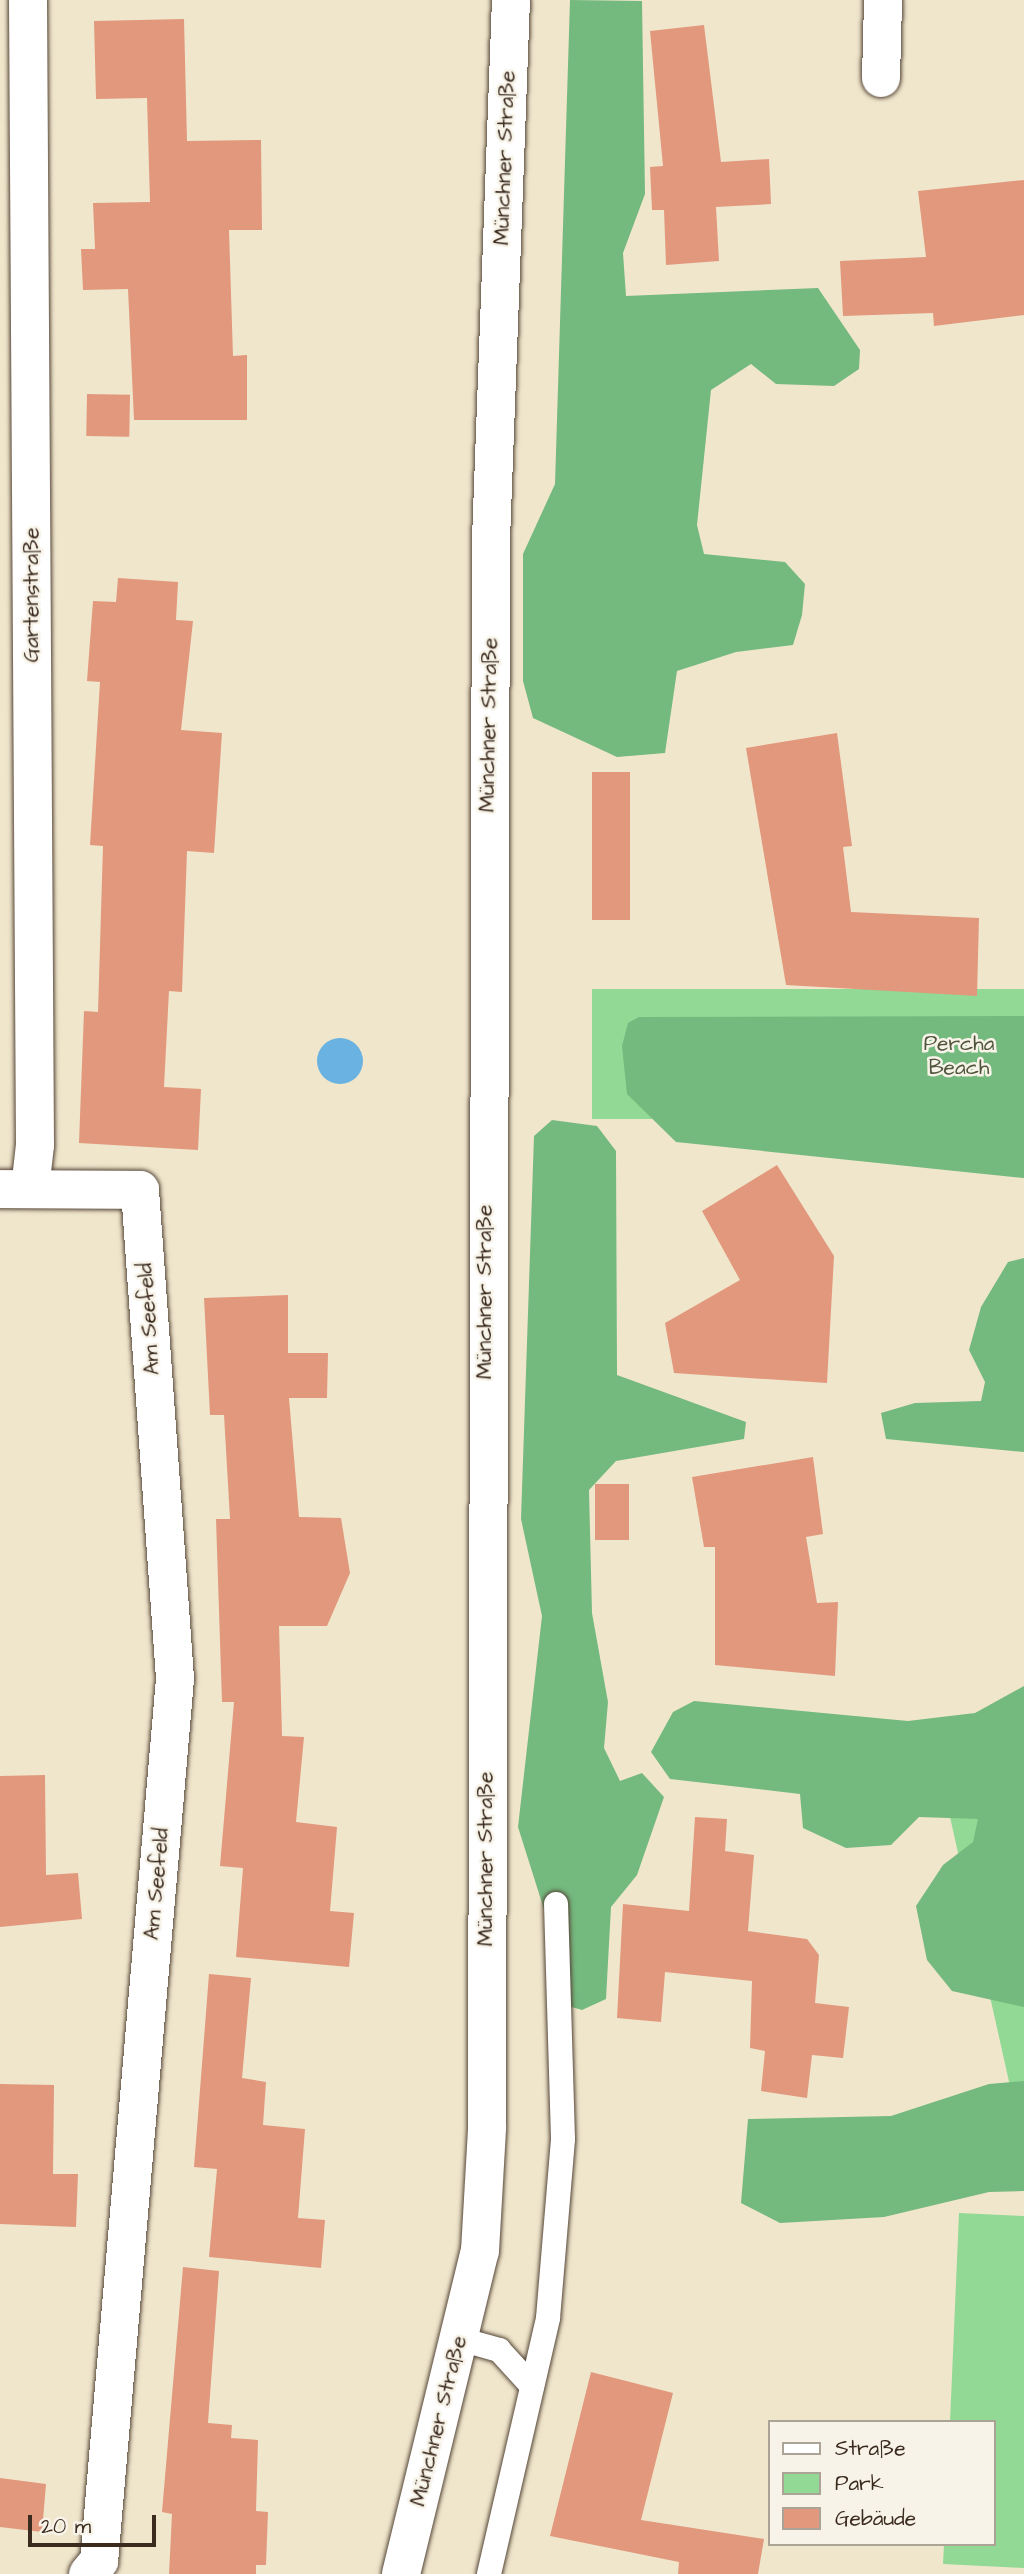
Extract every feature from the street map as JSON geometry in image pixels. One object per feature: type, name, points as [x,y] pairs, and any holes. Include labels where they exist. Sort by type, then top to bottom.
[{"type":"street","name":"Gartenstraße","points":[[15,1189],[28,0]]},
{"type":"street","name":"Münchner Straße","points":[[401,2574],[480,2251],[486,2129],[491,554],[511,0]]},
{"type":"street","points":[[881,78],[883,0]]},
{"type":"street","name":"Am Seefeld","points":[[15,1189],[140,1190],[175,1679],[99,2561],[88,2574]]},
{"type":"lane","points":[[489,2574],[548,2318],[563,2139],[556,1904]]},
{"type":"lane","points":[[460,2339],[499,2350],[532,2386]]},
{"type":"green space","points":[[570,0],[642,1],[645,194],[623,253],[626,296],[818,288],[860,350],[859,369],[834,386],[776,384],[751,364],[711,390],[697,525],[704,554],[785,562],[805,584],[802,615],[793,645],[736,652],[677,671],[665,753],[617,757],[533,718],[523,681],[523,554],[555,484]]},
{"type":"green space","name":"Percha Beach","points":[[592,989],[1024,989],[1024,1119],[592,1119]]},
{"type":"green space","name":"Percha Beach","points":[[1024,1016],[1024,1178],[676,1142],[627,1094],[622,1046],[628,1023],[639,1017]]},
{"type":"green space","points":[[552,1120],[597,1126],[616,1151],[617,1375],[746,1422],[744,1439],[616,1461],[589,1490],[592,1613],[608,1702],[604,1748],[620,1781],[642,1773],[664,1797],[637,1875],[611,1907],[606,1999],[582,2010],[568,2006],[570,1951],[548,1922],[518,1827],[542,1616],[521,1519],[534,1136]]},
{"type":"green space","points":[[1024,1258],[1024,1452],[886,1439],[881,1413],[915,1403],[981,1401],[985,1382],[969,1350],[981,1307],[1008,1262]]},
{"type":"green space","points":[[1024,1686],[1024,2007],[952,1991],[927,1960],[916,1906],[943,1865],[973,1842],[978,1819],[919,1817],[891,1845],[846,1848],[803,1828],[800,1794],[670,1779],[651,1752],[673,1712],[694,1701],[908,1721],[975,1713]]},
{"type":"green space","points":[[1024,1759],[1024,2149],[940,1772]]},
{"type":"green space","points":[[1024,2081],[1024,2191],[989,2192],[884,2217],[780,2223],[741,2203],[748,2119],[891,2116],[989,2084]]},
{"type":"green space","points":[[959,2213],[1024,2216],[1024,2568],[943,2564],[944,2546],[996,2546],[996,2420],[950,2420]]},
{"type":"water","points":[[340,1038],[356,1045],[363,1061],[356,1077],[340,1084],[324,1077],[317,1061],[324,1045]]},
{"type":"building","points":[[184,19],[187,141],[261,140],[262,230],[229,230],[233,356],[247,355],[247,420],[134,420],[128,289],[83,290],[81,249],[95,249],[93,203],[150,202],[147,98],[96,99],[94,21]]},
{"type":"building","points":[[704,25],[721,162],[769,159],[771,204],[716,207],[719,261],[666,265],[664,210],[652,210],[650,167],[663,166],[650,31]]},
{"type":"building","points":[[1024,180],[1024,315],[934,326],[933,313],[843,316],[840,261],[926,257],[918,191]]},
{"type":"building","points":[[87,394],[130,395],[129,437],[86,436]]},
{"type":"building","points":[[118,578],[178,582],[176,620],[193,621],[181,730],[222,733],[214,853],[187,851],[182,992],[169,991],[164,1087],[201,1089],[198,1150],[79,1143],[84,1011],[98,1012],[103,846],[90,845],[100,682],[87,681],[93,601],[116,602]]},
{"type":"building","points":[[837,733],[852,846],[843,847],[851,912],[979,918],[977,996],[786,985],[746,748]]},
{"type":"building","points":[[592,772],[630,772],[630,920],[592,920]]},
{"type":"building","points":[[777,1165],[834,1256],[827,1383],[674,1373],[665,1323],[740,1280],[702,1211]]},
{"type":"building","points":[[288,1295],[288,1353],[328,1353],[327,1398],[289,1398],[299,1517],[341,1518],[350,1573],[327,1626],[279,1626],[282,1736],[304,1737],[296,1822],[337,1827],[330,1911],[354,1913],[349,1967],[236,1957],[243,1868],[220,1866],[234,1702],[222,1702],[216,1519],[230,1519],[224,1415],[210,1415],[204,1298]]},
{"type":"building","points":[[813,1457],[823,1534],[806,1537],[817,1603],[838,1602],[835,1676],[715,1665],[715,1547],[704,1547],[692,1477]]},
{"type":"building","points":[[595,1484],[629,1484],[629,1540],[595,1540]]},
{"type":"building","points":[[45,1775],[46,1875],[78,1873],[82,1919],[0,1927],[0,1776]]},
{"type":"building","points":[[695,1817],[727,1819],[725,1851],[754,1855],[748,1931],[807,1939],[819,1955],[815,2003],[849,2007],[843,2058],[812,2055],[807,2098],[761,2091],[765,2051],[750,2048],[752,1981],[665,1972],[661,2022],[617,2018],[623,1904],[689,1911]]},
{"type":"building","points":[[209,1974],[251,1978],[242,2078],[266,2082],[263,2125],[305,2129],[298,2218],[325,2220],[321,2268],[209,2257],[217,2169],[194,2167]]},
{"type":"building","points":[[0,2084],[54,2085],[53,2174],[78,2174],[76,2227],[0,2224]]},
{"type":"building","points":[[183,2267],[219,2271],[208,2423],[232,2425],[231,2438],[258,2440],[256,2511],[268,2512],[266,2565],[256,2565],[256,2574],[169,2574],[172,2514],[162,2512]]},
{"type":"building","points":[[591,2372],[673,2393],[641,2520],[764,2539],[758,2574],[678,2574],[679,2562],[550,2536]]},
{"type":"building","points":[[0,2478],[46,2484],[42,2532],[0,2527]]}]
